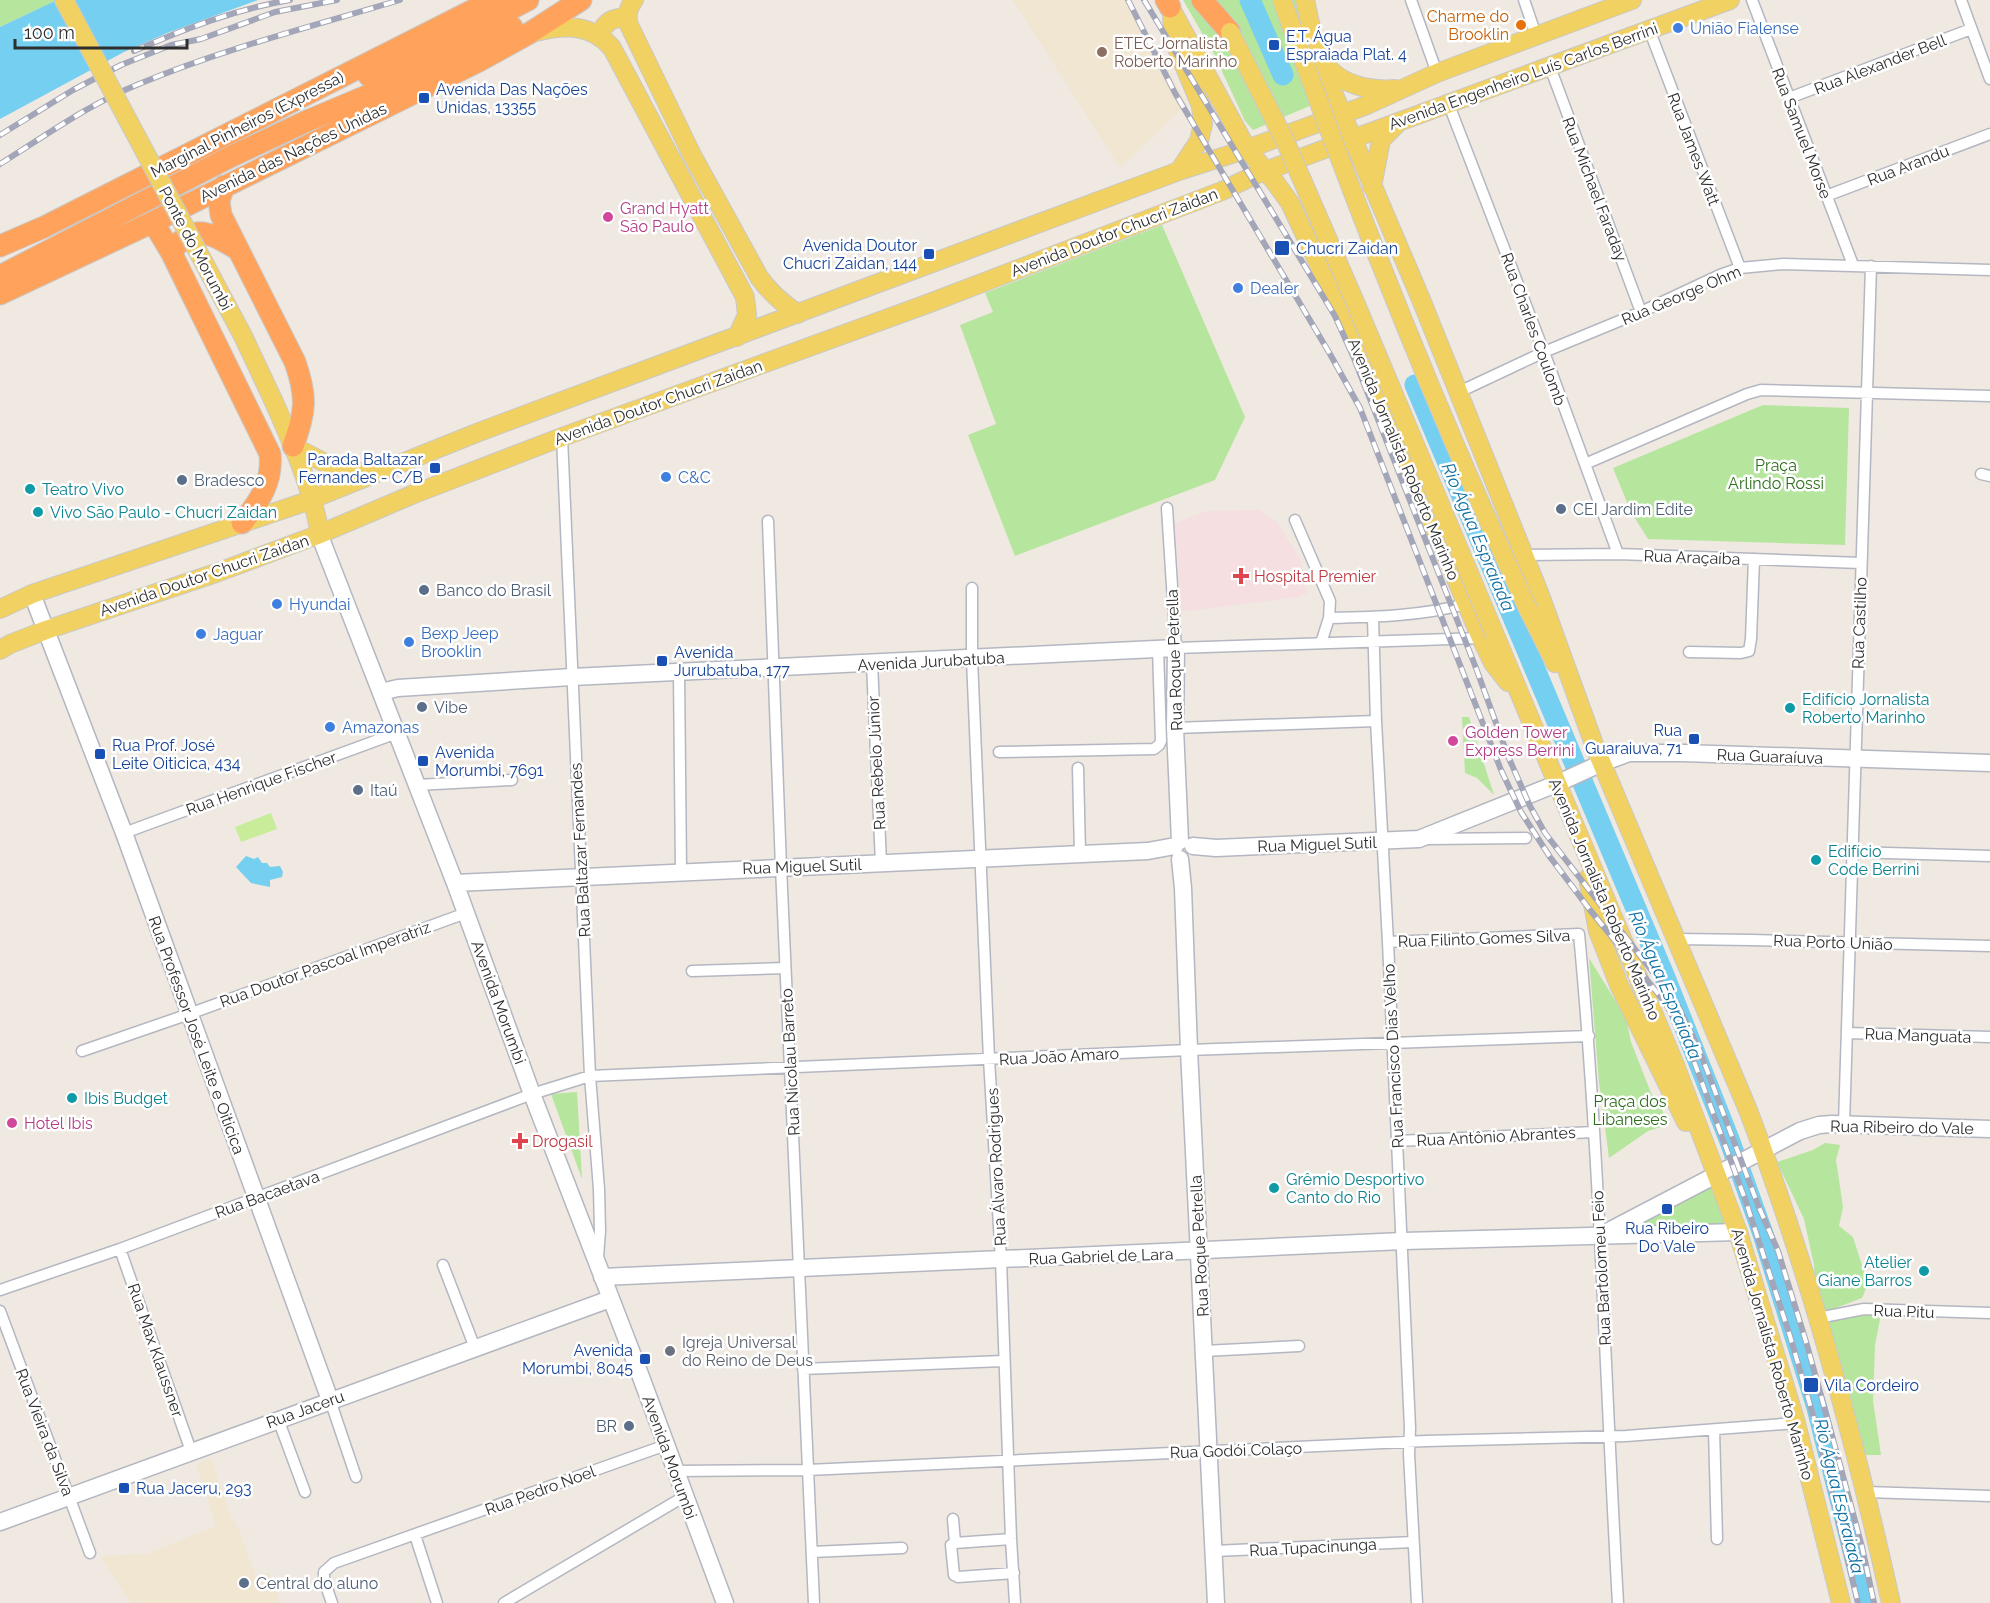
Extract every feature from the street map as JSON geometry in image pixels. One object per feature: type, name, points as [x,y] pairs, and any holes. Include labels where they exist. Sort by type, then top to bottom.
[{"type":"highway","name":"Marginal Pinheiros (Expressa)","points":[[0,246],[44,227],[493,0]]},
{"type":"highway","points":[[308,92],[361,79],[412,60],[528,0]]},
{"type":"highway","points":[[387,87],[422,65],[546,0]]},
{"type":"highway","points":[[0,276],[230,157],[426,70],[568,0]]},
{"type":"highway","name":"Avenida das Nações Unidas","points":[[0,294],[153,222],[479,62],[581,0]]},
{"type":"highway","points":[[1202,0],[1230,32]]},
{"type":"highway","points":[[1211,0],[1230,32]]},
{"type":"highway","points":[[224,186],[219,201],[221,215],[295,362],[303,387],[302,418],[293,446]]},
{"type":"highway","points":[[153,222],[171,252],[270,454],[272,465],[268,481],[258,503],[242,523]]},
{"type":"highway","points":[[171,252],[186,236],[196,232],[215,236],[237,249]]},
{"type":"main road","name":"Ponte do Morumbi","points":[[64,0],[209,272],[274,402]]},
{"type":"main road","points":[[634,0],[626,17],[644,59],[692,155],[749,260],[769,291],[798,314]]},
{"type":"main road","points":[[1282,0],[1411,341],[1529,611],[1587,726]]},
{"type":"main road","points":[[1305,0],[1317,55],[1459,392],[1561,650],[1587,726],[1596,766],[1677,939],[1818,1318],[1866,1492],[1891,1603]]},
{"type":"main road","name":"Avenida Engenheiro Luís Carlos Berrini","points":[[1302,129],[1367,105],[1437,73],[1632,0]]},
{"type":"main road","name":"Avenida Engenheiro Luís Carlos Berrini","points":[[1316,153],[1730,0]]},
{"type":"main road","points":[[1170,2],[1176,46],[1201,106],[1203,124],[1198,141],[1179,171]]},
{"type":"main road","name":"Avenida Jornalista Roberto Marinho","points":[[1170,2],[1247,149],[1290,203],[1364,359],[1466,604],[1518,690],[1562,781],[1583,847],[1723,1172],[1738,1232],[1796,1423],[1841,1603]]},
{"type":"main road","points":[[600,36],[608,21],[626,17]]},
{"type":"main road","points":[[528,34],[558,27],[572,27],[600,36],[612,48],[653,121],[747,301],[745,323],[737,337]]},
{"type":"main road","points":[[1230,32],[1286,143],[1355,302],[1488,637]]},
{"type":"main road","points":[[1317,55],[1336,76],[1360,87],[1383,90],[1402,88]]},
{"type":"main road","points":[[1372,187],[1381,140],[1388,131],[1404,120]]},
{"type":"main road","name":"Avenida Doutor Chucri Zaidan","points":[[0,609],[32,594],[312,499],[479,432],[1179,171],[1302,129]]},
{"type":"main road","name":"Avenida Doutor Chucri Zaidan","points":[[0,650],[46,630],[216,573],[320,534],[562,436],[927,304],[1316,153]]},
{"type":"main road","points":[[1220,158],[1229,187],[1267,186],[1290,203]]},
{"type":"main road","points":[[747,301],[757,302],[769,291]]},
{"type":"main road","name":"Avenida Morumbi","points":[[274,402],[312,499],[320,534]]},
{"type":"main road","points":[[293,446],[323,462],[343,469],[373,474]]},
{"type":"street","points":[[1411,0],[1437,73]]},
{"type":"street","points":[[1524,0],[1536,35]]},
{"type":"street","name":"Rua Samuel Morse","points":[[1752,0],[1853,265]]},
{"type":"street","points":[[1961,0],[1990,79]]},
{"type":"street","name":"Rua James Watt","points":[[1649,29],[1740,268]]},
{"type":"street","name":"Rua Alexander Bell","points":[[1789,98],[1971,29]]},
{"type":"street","name":"Rua Michael Faraday","points":[[1550,67],[1641,312]]},
{"type":"street","name":"Rua Charles Coulomb","points":[[1449,105],[1544,352],[1618,554]]},
{"type":"street","name":"Rua Arandu","points":[[1826,196],[1990,134]]},
{"type":"street","name":"Rua George Ohm","points":[[1459,392],[1544,352],[1740,268],[1783,264],[1990,270]]},
{"type":"street","name":"Rua Castilho","points":[[1844,1124],[1871,266]]},
{"type":"street","points":[[1585,464],[1748,393],[1761,390],[1990,396]]},
{"type":"street","name":"Rua Baltazar Fernandes","points":[[562,436],[590,1076],[599,1189],[600,1270]]},
{"type":"street","name":"Rua Roque Petrella","points":[[1167,508],[1176,648],[1175,728],[1180,812],[1185,850],[1183,888],[1189,1050],[1216,1603]]},
{"type":"street","points":[[1295,520],[1330,601],[1329,618],[1321,643]]},
{"type":"street","name":"Rua Nicolau Barreto","points":[[768,521],[772,668],[814,1603]]},
{"type":"street","name":"Avenida Morumbi","points":[[320,534],[455,883],[532,1094],[725,1603]]},
{"type":"street","name":"Rua Araçaíba","points":[[1523,555],[1618,554],[1861,563]]},
{"type":"street","points":[[1689,652],[1741,653],[1749,651],[1754,559]]},
{"type":"street","name":"Rua Álvaro Rodrigues","points":[[972,588],[972,659],[989,1059],[1001,1260],[1011,1539],[1016,1603]]},
{"type":"street","name":"Rua Professor José Leite e Oiticica","points":[[32,594],[124,833],[356,1477]]},
{"type":"street","points":[[1329,618],[1373,618],[1448,609],[1466,604]]},
{"type":"street","name":"Rua Francisco Dias Velho","points":[[1373,618],[1376,721],[1403,1241],[1417,1603]]},
{"type":"street","name":"Avenida Jurubatuba","points":[[381,692],[398,688],[572,677],[1176,648],[1488,637]]},
{"type":"street","points":[[999,752],[1154,749],[1159,746],[1161,741],[1158,649]]},
{"type":"street","name":"Rua Rebelo Júnior","points":[[872,663],[881,863]]},
{"type":"street","points":[[679,673],[681,872]]},
{"type":"street","points":[[1175,728],[1376,721]]},
{"type":"street","name":"Rua Henrique Fischer","points":[[124,833],[398,734]]},
{"type":"street","name":"Rua Guaraíuva","points":[[1562,781],[1629,753],[1990,764]]},
{"type":"street","points":[[1078,768],[1080,854]]},
{"type":"street","points":[[417,785],[512,780]]},
{"type":"street","name":"Rua Miguel Sutil","points":[[1419,839],[1562,781]]},
{"type":"street","name":"Rua Miguel Sutil","points":[[455,883],[1148,850],[1419,839],[1526,838]]},
{"type":"street","points":[[1853,852],[1990,856]]},
{"type":"street","name":"Rua Doutor Pascoal Imperatriz","points":[[82,1051],[466,913]]},
{"type":"street","name":"Rua Filinto Gomes Silva","points":[[1388,942],[1579,934]]},
{"type":"street","name":"Rua Bartolomeu Feio","points":[[1579,934],[1589,1035],[1618,1603]]},
{"type":"street","name":"Rua Porto União","points":[[1677,939],[1990,946]]},
{"type":"street","points":[[692,971],[785,968]]},
{"type":"street","name":"Rua Manguata","points":[[1847,1033],[1990,1037]]},
{"type":"street","name":"Rua João Amaro","points":[[532,1094],[590,1076],[1589,1035]]},
{"type":"street","name":"Rua Bacaetava","points":[[0,1290],[120,1249],[532,1094]]},
{"type":"street","name":"Rua Ribeiro do Vale","points":[[1723,1172],[1800,1131],[1819,1125],[1990,1129]]},
{"type":"street","name":"Rua Antônio Abrantes","points":[[1397,1141],[1594,1132]]},
{"type":"street","name":"Rua Gabriel de Lara","points":[[1599,1236],[1723,1172]]},
{"type":"street","name":"Rua Gabriel de Lara","points":[[600,1270],[798,1269],[1403,1241],[1738,1232]]},
{"type":"street","name":"Rua Max Klaussner","points":[[120,1249],[191,1451]]},
{"type":"street","points":[[443,1265],[474,1348]]},
{"type":"street","name":"Rua Jaceru","points":[[0,1522],[610,1299]]},
{"type":"street","name":"Rua Pitu","points":[[1818,1318],[1864,1310],[1990,1313]]},
{"type":"street","name":"Rua Vieira da Silva","points":[[0,1311],[90,1553]]},
{"type":"street","points":[[1204,1351],[1299,1346]]},
{"type":"street","points":[[803,1369],[1004,1361]]},
{"type":"street","points":[[278,1419],[306,1492]]},
{"type":"street","name":"Rua Godói Colaço","points":[[675,1471],[808,1470],[1008,1459],[1608,1436],[1796,1423]]},
{"type":"street","points":[[1714,1430],[1718,1539]]},
{"type":"street","name":"Rua Pedro Noel","points":[[332,1603],[324,1580],[324,1572],[334,1563],[666,1445]]},
{"type":"street","points":[[1866,1492],[1990,1496]]},
{"type":"street","points":[[504,1603],[685,1496]]},
{"type":"street","points":[[953,1519],[955,1543]]},
{"type":"street","points":[[415,1535],[437,1603]]},
{"type":"street","points":[[1011,1539],[951,1545],[953,1574],[955,1576],[1014,1573]]},
{"type":"street","name":"Rua Tupacinunga","points":[[1214,1551],[1413,1542]]},
{"type":"street","points":[[812,1552],[902,1548]]},
{"type":"shaded area","name":"ETEC Jornalista Roberto Marinho","points":[[1013,0],[1129,0],[1187,104],[1120,168]]},
{"type":"shaded area","name":"Hospital Premier","points":[[1259,510],[1276,521],[1300,559],[1307,593],[1299,597],[1181,612],[1175,523],[1207,511]]},
{"type":"shaded area","points":[[211,1458],[232,1521],[235,1520],[256,1577],[269,1573],[280,1603],[131,1603],[100,1556],[147,1554],[216,1526],[196,1464]]},
{"type":"green space","points":[[0,0],[57,0],[0,27]]},
{"type":"green space","points":[[1183,0],[1307,0],[1338,94],[1253,130],[1245,121],[1214,54]]},
{"type":"green space","points":[[1162,225],[1245,417],[1215,480],[1015,556],[968,435],[996,424],[960,325],[993,312],[985,293]]},
{"type":"green space","name":"Praça Arlindo Rossi","points":[[1763,405],[1849,408],[1845,545],[1648,539],[1631,512],[1613,468]]},
{"type":"green space","points":[[1462,717],[1469,717],[1494,795],[1477,778],[1465,773]]},
{"type":"green space","points":[[271,813],[277,829],[241,842],[235,827]]},
{"type":"green space","name":"Praça dos Libaneses","points":[[1589,958],[1626,1018],[1631,1042],[1651,1093],[1663,1112],[1667,1125],[1648,1131],[1609,1158],[1599,1082]]},
{"type":"green space","points":[[577,1092],[582,1179],[551,1094]]},
{"type":"green space","points":[[1825,1143],[1840,1145],[1836,1160],[1843,1207],[1839,1226],[1853,1237],[1868,1284],[1862,1298],[1817,1315],[1814,1265],[1804,1219],[1777,1162],[1813,1150]]},
{"type":"green space","points":[[1716,1176],[1736,1231],[1603,1234]]},
{"type":"green space","points":[[1876,1313],[1880,1319],[1875,1345],[1873,1401],[1881,1455],[1858,1455],[1827,1319]]},
{"type":"water","points":[[57,0],[258,0],[167,33],[124,52],[0,119],[0,27]]},
{"type":"water","points":[[246,856],[254,859],[258,857],[262,863],[267,863],[270,867],[280,866],[283,872],[282,877],[270,880],[270,887],[251,883],[236,867]]},
{"type":"waterway","name":"Rio Água Espraiada","points":[[1250,0],[1283,75]]},
{"type":"waterway","name":"Rio Água Espraiada","points":[[1415,385],[1664,975],[1729,1139],[1763,1234],[1817,1408],[1866,1603]]},
{"type":"railway","points":[[134,51],[210,21],[290,0]]},
{"type":"railway","points":[[0,135],[73,90],[121,65],[171,45],[201,39],[275,12],[337,0]]},
{"type":"railway","points":[[0,164],[85,111],[139,84],[236,49],[400,0]]},
{"type":"railway","points":[[1128,0],[1175,93],[1360,408],[1501,770],[1521,812],[1550,857],[1590,910],[1664,1001],[1685,1037],[1745,1199],[1790,1336],[1817,1429],[1858,1603]]},
{"type":"railway","points":[[1144,0],[1335,316],[1353,356],[1476,668],[1508,756],[1530,806],[1545,833],[1669,993],[1699,1049],[1758,1205],[1778,1251],[1839,1461],[1874,1603]]},
{"type":"place","name":"Charme do Brooklin","points":[[1521,25]]},
{"type":"place","name":"União Fialense","points":[[1678,28]]},
{"type":"place","name":"E.T. Água Espraiada Plat. 4","points":[[1274,45]]},
{"type":"place","name":"ETEC Jornalista Roberto Marinho","points":[[1102,52]]},
{"type":"place","name":"Avenida Das Nações Unidas, 13355","points":[[424,98]]},
{"type":"place","name":"Grand Hyatt São Paulo","points":[[608,217]]},
{"type":"place","name":"Chucri Zaidan","points":[[1282,248]]},
{"type":"place","name":"Avenida Doutor Chucri Zaidan, 144","points":[[929,254]]},
{"type":"place","name":"Dealer","points":[[1238,288]]},
{"type":"place","name":"Parada Baltazar Fernandes - C/B","points":[[435,468]]},
{"type":"place","name":"C&C","points":[[666,477]]},
{"type":"place","name":"Bradesco","points":[[182,480]]},
{"type":"place","name":"Teatro Vivo","points":[[30,489]]},
{"type":"place","name":"CEI Jardim Edite","points":[[1561,509]]},
{"type":"place","name":"Vivo São Paulo - Chucri Zaidan","points":[[38,512]]},
{"type":"place","name":"Hospital Premier","points":[[1241,576]]},
{"type":"place","name":"Banco do Brasil","points":[[424,590]]},
{"type":"place","name":"Hyundai","points":[[277,604]]},
{"type":"place","name":"Jaguar","points":[[201,634]]},
{"type":"place","name":"Bexp Jeep Brooklin","points":[[409,642]]},
{"type":"place","name":"Avenida Jurubatuba, 177","points":[[662,661]]},
{"type":"place","name":"Vibe","points":[[422,707]]},
{"type":"place","name":"Edifício Jornalista Roberto Marinho","points":[[1790,708]]},
{"type":"place","name":"Amazonas","points":[[330,727]]},
{"type":"place","name":"Rua Guaraiuva, 71","points":[[1694,739]]},
{"type":"place","name":"Golden Tower Express Berrini","points":[[1453,741]]},
{"type":"place","name":"Rua Prof. José Leite Oiticica, 434","points":[[100,754]]},
{"type":"place","name":"Avenida Morumbi, 7691","points":[[423,761]]},
{"type":"place","name":"Itaú","points":[[358,790]]},
{"type":"place","name":"Edifício Code Berrini","points":[[1816,860]]},
{"type":"place","name":"Ibis Budget","points":[[72,1098]]},
{"type":"place","name":"Hotel Ibis","points":[[12,1123]]},
{"type":"place","name":"Drogasil","points":[[520,1141]]},
{"type":"place","name":"Grêmio Desportivo Canto do Rio","points":[[1274,1188]]},
{"type":"place","name":"Rua Ribeiro Do Vale","points":[[1667,1209]]},
{"type":"place","name":"Atelier Giane Barros","points":[[1924,1271]]},
{"type":"place","name":"Igreja Universal do Reino de Deus","points":[[670,1351]]},
{"type":"place","name":"Avenida Morumbi, 8045","points":[[645,1359]]},
{"type":"place","name":"Vila Cordeiro","points":[[1811,1385]]},
{"type":"place","name":"BR","points":[[629,1426]]},
{"type":"place","name":"Rua Jaceru, 293","points":[[124,1488]]},
{"type":"place","name":"Central do aluno","points":[[244,1583]]}]
